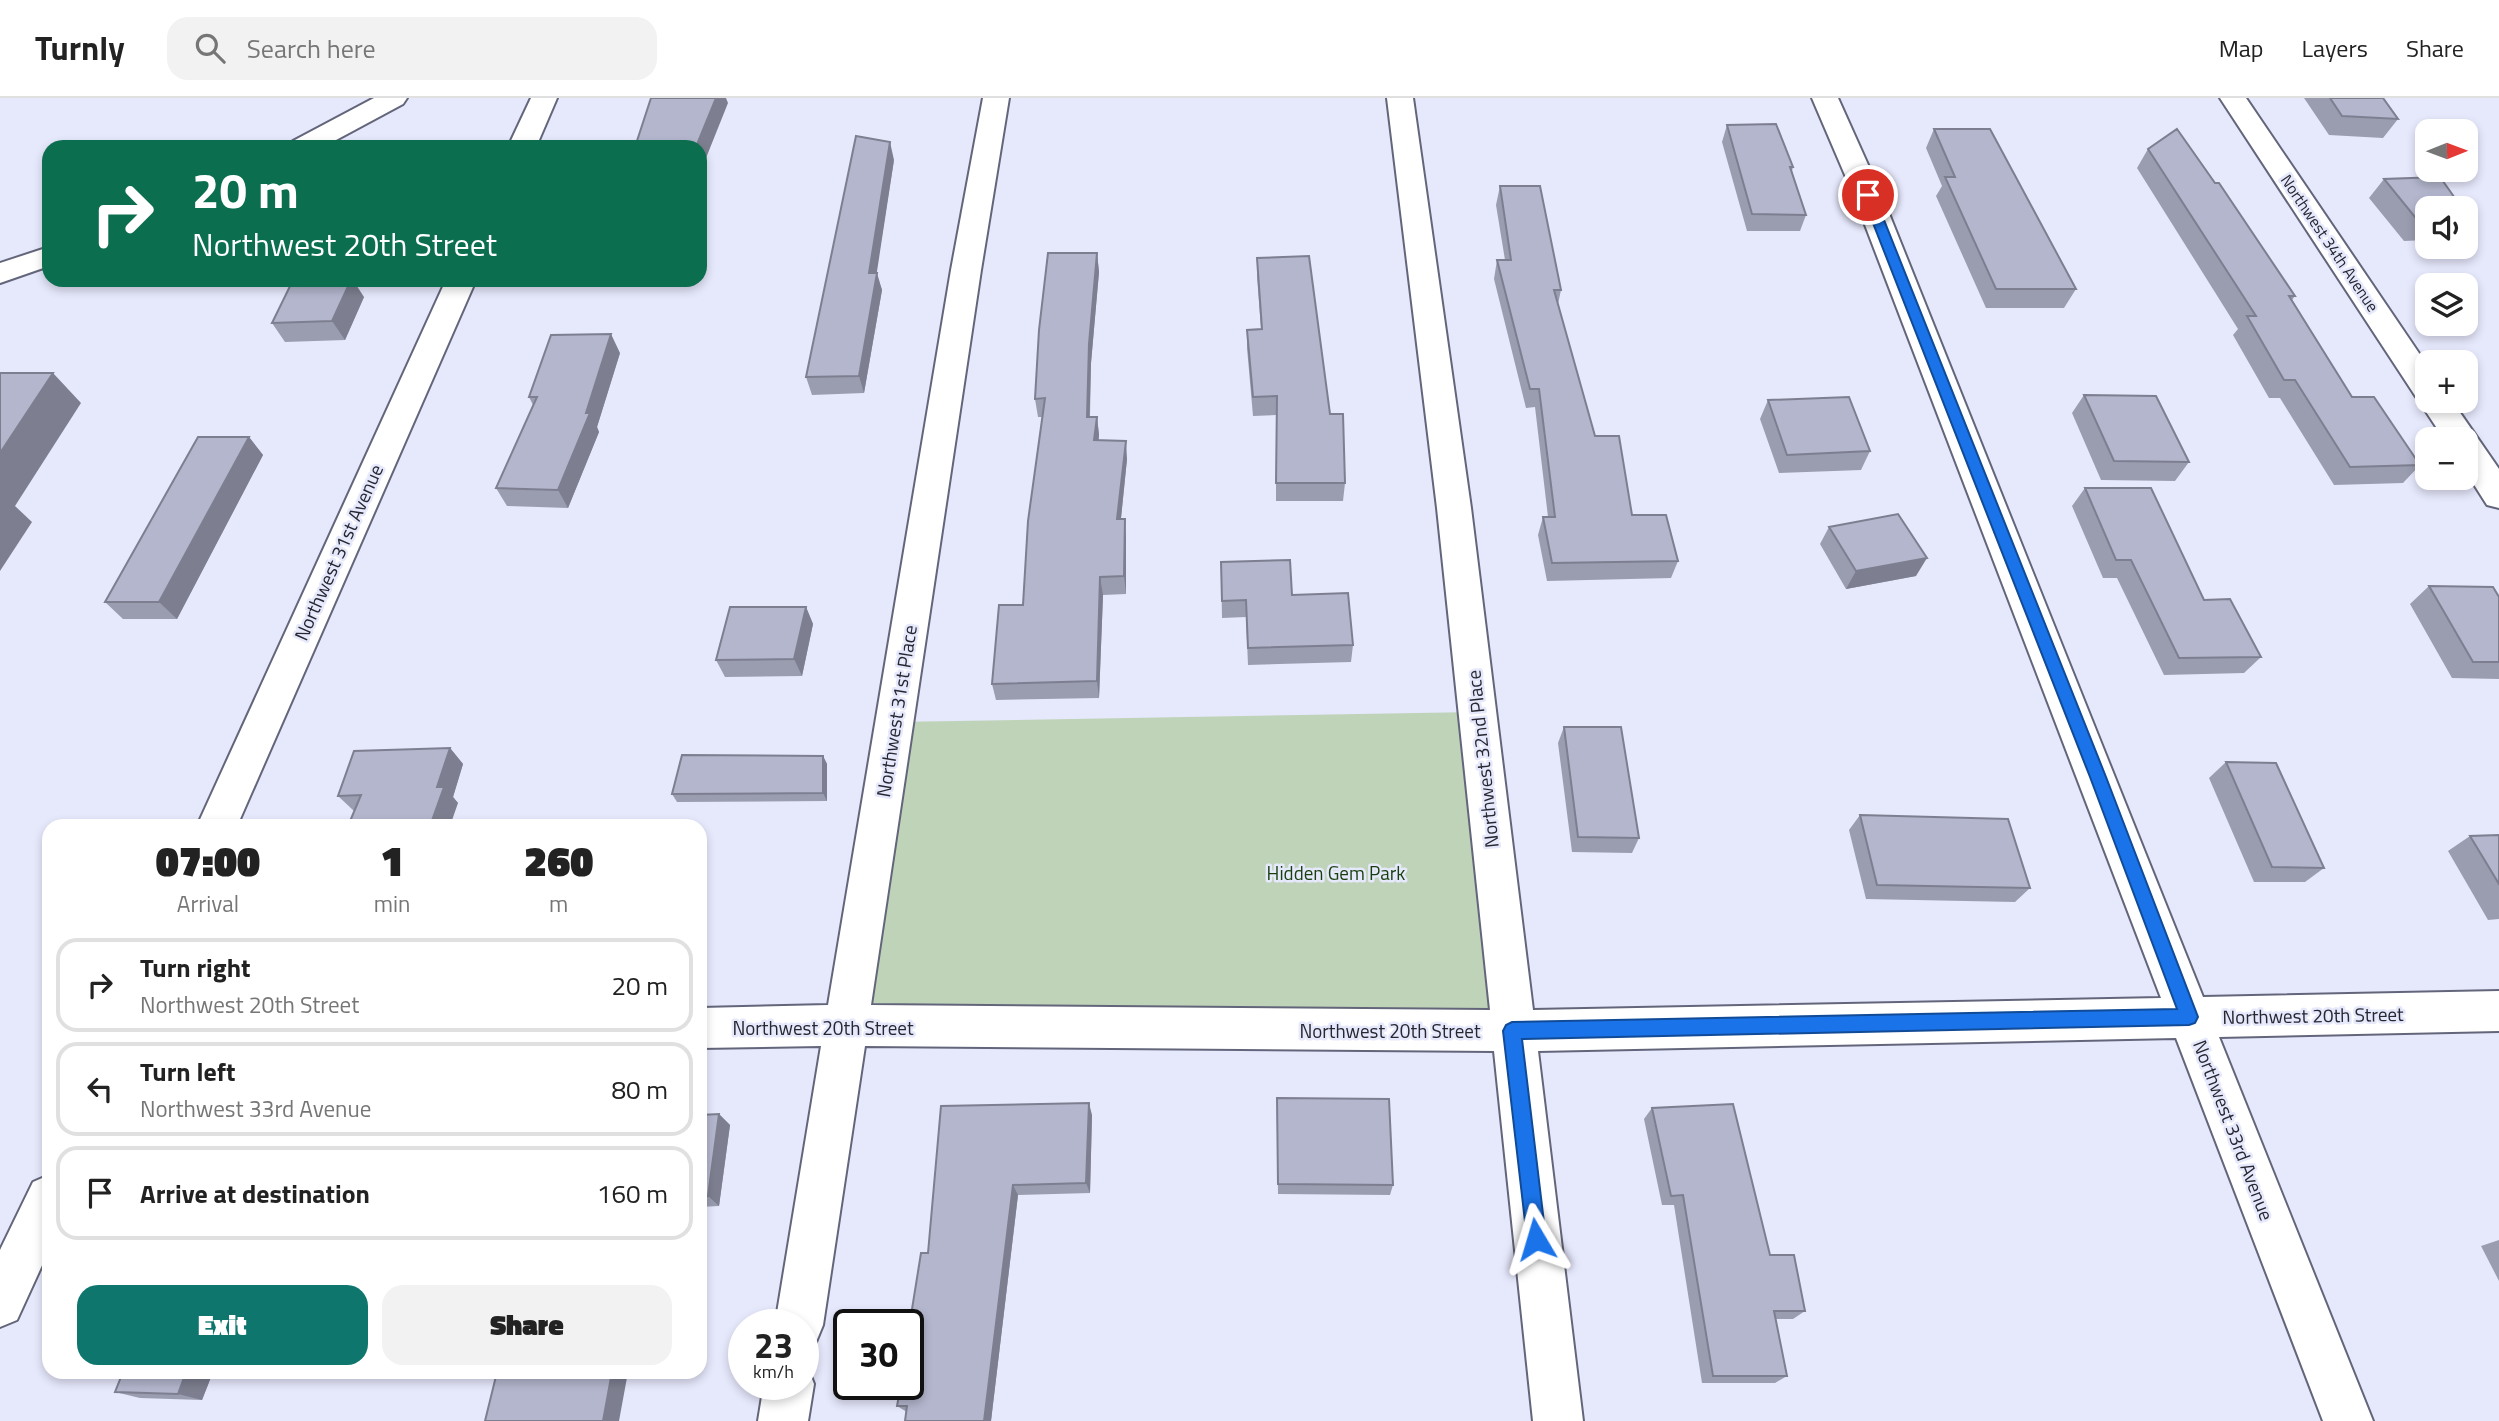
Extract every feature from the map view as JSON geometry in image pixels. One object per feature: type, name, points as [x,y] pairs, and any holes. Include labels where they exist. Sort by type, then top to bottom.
[{"type":"street","points":[[316,140],[394,98]]},
{"type":"street","points":[[525,140],[544,98]]},
{"type":"street","name":"Northwest 31st Place","points":[[802,1309],[961,297],[996,98]]},
{"type":"street","name":"Northwest 32nd Place","points":[[1400,98],[1454,508],[1558,1421]]},
{"type":"street","name":"Northwest 33rd Avenue","points":[[1825,98],[1868,195],[2348,1421]]},
{"type":"street","name":"Northwest 34th Avenue","points":[[2233,98],[2415,371]]},
{"type":"street","points":[[0,273],[42,258]]},
{"type":"street","name":"Northwest 31st Avenue","points":[[220,819],[458,287]]},
{"type":"street","points":[[2478,464],[2499,496]]},
{"type":"street","name":"Northwest 20th Street","points":[[707,1028],[847,1025],[1512,1031],[2499,1011]]},
{"type":"street","points":[[0,1303],[42,1213]]},
{"type":"street","points":[[783,1421],[786,1400]]},
{"type":"green space","name":"Hidden Gem Park","points":[[1477,712],[1512,1031],[847,1025],[895,722]]},
{"type":"building","points":[[651,98],[716,98],[699,140],[637,140]]},
{"type":"building","points":[[2330,98],[2383,98],[2398,119],[2342,116]]},
{"type":"building","points":[[1776,124],[1793,167],[1790,167],[1806,215],[1752,214],[1727,125]]},
{"type":"building","points":[[1934,129],[1990,129],[2076,289],[1996,289],[1945,177],[1955,177]]},
{"type":"building","points":[[2177,129],[2215,183],[2219,183],[2295,296],[2289,296],[2352,397],[2374,397],[2415,458],[2415,465],[2350,467],[2295,380],[2284,380],[2247,316],[2256,316],[2148,149]]},
{"type":"building","points":[[856,136],[890,142],[869,273],[877,273],[859,376],[806,377]]},
{"type":"building","points":[[2415,178],[2415,182],[2444,182],[2453,196],[2415,196],[2415,217],[2384,179]]},
{"type":"building","points":[[1500,186],[1540,186],[1561,290],[1554,290],[1595,436],[1619,436],[1632,515],[1666,515],[1678,561],[1552,563],[1543,517],[1555,517],[1539,389],[1530,389],[1497,260],[1511,260]]},
{"type":"building","points":[[1048,253],[1097,253],[1089,344],[1087,417],[1097,417],[1094,440],[1126,441],[1117,519],[1125,519],[1124,576],[1100,577],[1097,681],[992,684],[999,605],[1023,605],[1028,521],[1045,398],[1035,399],[1039,330]]},
{"type":"building","points":[[1309,256],[1330,414],[1343,414],[1345,483],[1276,483],[1277,396],[1253,397],[1247,330],[1262,329],[1257,258]]},
{"type":"building","points":[[290,287],[348,287],[332,321],[272,323]]},
{"type":"building","points":[[611,334],[586,413],[590,413],[558,490],[496,488],[537,397],[529,397],[551,335]]},
{"type":"building","points":[[0,373],[53,373],[0,453]]},
{"type":"building","points":[[2084,395],[2156,396],[2189,462],[2114,461]]},
{"type":"building","points":[[1849,397],[1870,451],[1787,455],[1768,400]]},
{"type":"building","points":[[198,437],[249,437],[159,602],[105,602]]},
{"type":"building","points":[[2085,488],[2151,488],[2204,600],[2230,599],[2261,657],[2179,658],[2131,560],[2116,560]]},
{"type":"building","points":[[1898,514],[1927,558],[1856,571],[1829,527]]},
{"type":"building","points":[[1290,560],[1292,595],[1348,593],[1353,645],[1248,648],[1246,600],[1222,601],[1221,562]]},
{"type":"building","points":[[2429,586],[2493,587],[2499,597],[2499,662],[2473,662]]},
{"type":"building","points":[[730,607],[806,607],[794,659],[716,660]]},
{"type":"building","points":[[1564,727],[1621,727],[1639,838],[1578,837]]},
{"type":"building","points":[[450,748],[437,787],[444,787],[433,819],[351,819],[361,795],[338,796],[354,751]]},
{"type":"building","points":[[682,755],[823,756],[823,793],[672,794]]},
{"type":"building","points":[[2226,762],[2276,763],[2324,868],[2272,867]]},
{"type":"building","points":[[1860,815],[2008,819],[2030,888],[1877,885]]},
{"type":"building","points":[[2499,835],[2499,884],[2470,836]]},
{"type":"building","points":[[1277,1098],[1389,1099],[1393,1185],[1278,1184]]},
{"type":"building","points":[[1089,1103],[1086,1183],[1013,1185],[984,1421],[905,1421],[907,1406],[897,1406],[898,1400],[924,1400],[924,1309],[912,1309],[921,1253],[928,1253],[941,1106]]},
{"type":"building","points":[[1733,1104],[1770,1255],[1794,1255],[1805,1311],[1774,1311],[1787,1376],[1713,1376],[1683,1195],[1671,1196],[1652,1108]]},
{"type":"building","points":[[719,1114],[707,1196],[707,1115]]},
{"type":"building","points":[[120,1379],[183,1379],[178,1394],[115,1392]]},
{"type":"building","points":[[495,1379],[611,1379],[603,1421],[485,1421]]},
{"type":"route","points":[[1536,1239],[1512,1031],[2189,1017],[2098,777],[1868,195]]}]
